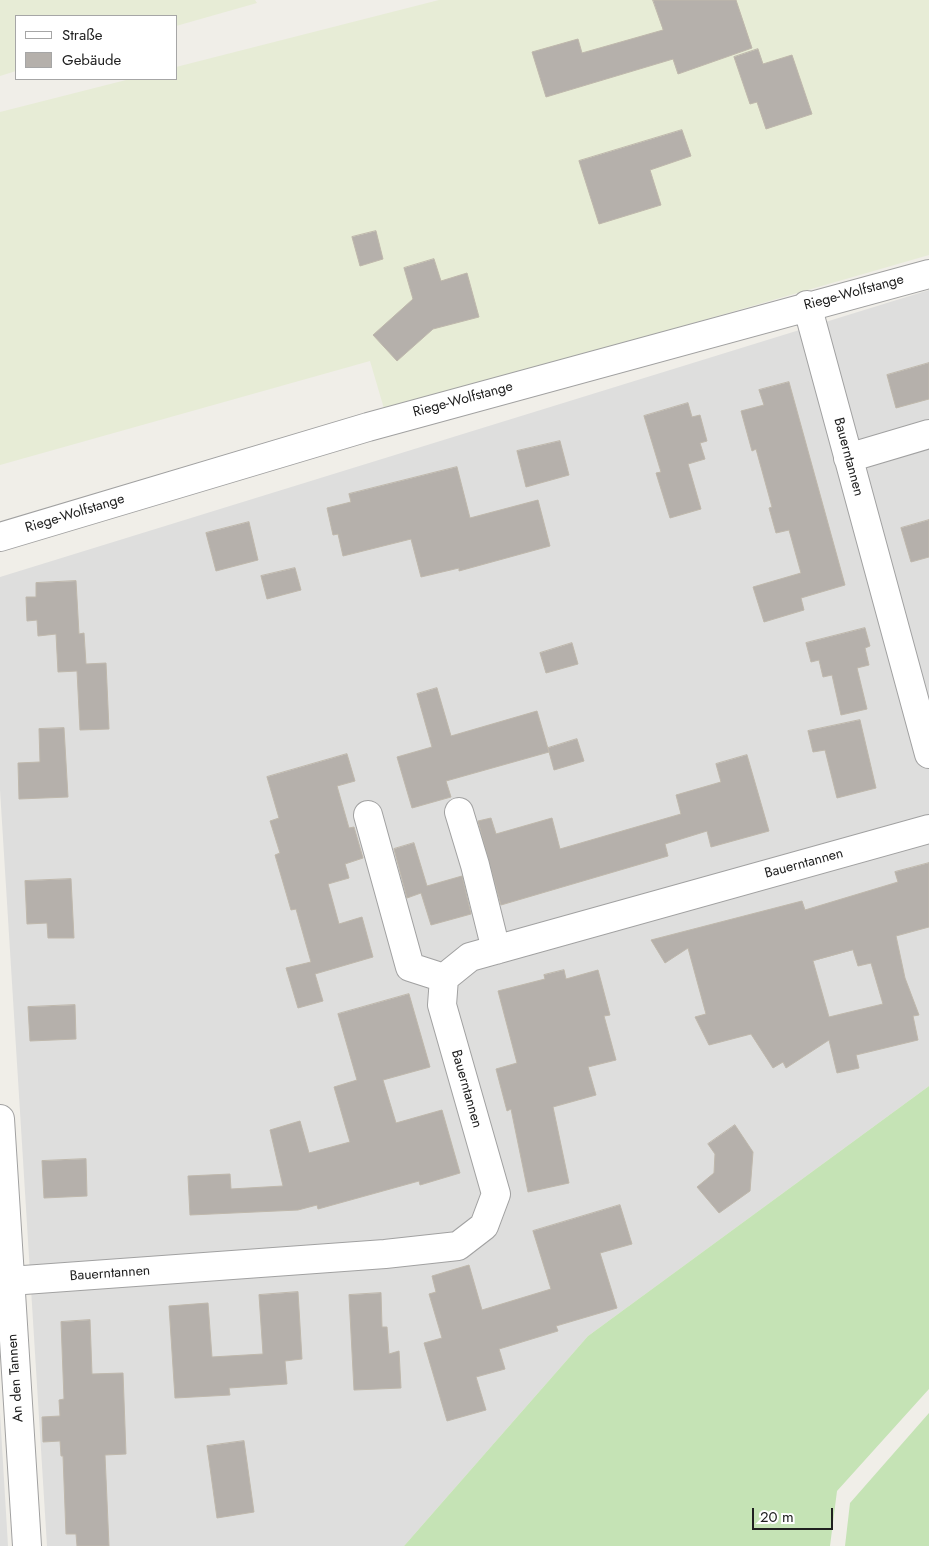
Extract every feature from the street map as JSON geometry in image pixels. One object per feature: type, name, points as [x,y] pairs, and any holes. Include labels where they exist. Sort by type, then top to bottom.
[{"type":"street","name":"Riege-Wolfstange","points":[[0,537],[368,427],[929,274]]},
{"type":"street","name":"Bauerntannen","points":[[807,306],[929,754]]},
{"type":"street","points":[[848,458],[929,434]]},
{"type":"street","points":[[459,812],[476,865],[496,950]]},
{"type":"street","points":[[368,815],[410,967],[444,978]]},
{"type":"street","name":"Bauerntannen","points":[[10,1281],[385,1254],[458,1246],[484,1226],[496,1194],[442,1005],[444,978],[470,957],[929,830]]},
{"type":"street","name":"An den Tannen","points":[[0,1119],[27,1546]]},
{"type":"shaded area","points":[[929,290],[929,1086],[588,1336],[404,1546],[47,1546],[0,790],[0,577]]},
{"type":"shaded area","points":[[0,1413],[8,1546],[0,1546]]},
{"type":"green space","points":[[0,0],[255,0],[257,3],[178,25],[178,15],[15,15],[15,71],[0,76]]},
{"type":"green space","points":[[439,0],[929,0],[929,255],[385,412],[370,361],[0,465],[0,112],[126,80],[178,80],[178,66]]},
{"type":"green space","points":[[929,1086],[929,1389],[837,1491],[830,1546],[404,1546],[588,1336]]},
{"type":"green space","points":[[929,1413],[929,1546],[845,1546],[850,1503]]},
{"type":"building","points":[[653,0],[736,0],[752,48],[678,74],[673,59],[546,97],[532,52],[578,39],[582,53],[663,30]]},
{"type":"building","points":[[758,49],[763,64],[792,55],[812,114],[766,129],[757,102],[750,104],[734,57]]},
{"type":"building","points":[[682,130],[691,156],[650,170],[661,205],[599,224],[579,161]]},
{"type":"building","points":[[376,231],[383,259],[360,266],[352,237]]},
{"type":"building","points":[[434,259],[441,281],[467,273],[479,317],[433,329],[397,361],[373,335],[413,299],[404,268]]},
{"type":"building","points":[[929,363],[929,399],[896,408],[887,375]]},
{"type":"building","points":[[789,382],[845,585],[801,598],[804,610],[764,622],[753,587],[801,573],[789,530],[776,533],[769,508],[772,507],[756,449],[752,451],[741,411],[764,405],[759,390]]},
{"type":"building","points":[[688,403],[692,417],[700,415],[707,441],[700,443],[705,459],[688,464],[701,509],[670,518],[656,473],[661,472],[644,416]]},
{"type":"building","points":[[560,441],[569,475],[526,487],[517,451]]},
{"type":"building","points":[[457,467],[470,518],[538,500],[550,546],[459,571],[459,568],[421,577],[411,539],[343,556],[338,534],[333,535],[327,508],[351,502],[349,494]]},
{"type":"building","points":[[929,520],[929,557],[911,562],[901,528]]},
{"type":"building","points":[[249,522],[258,560],[216,571],[206,533]]},
{"type":"building","points":[[295,568],[301,590],[267,599],[261,576]]},
{"type":"building","points":[[76,581],[79,634],[84,633],[86,664],[106,663],[109,729],[80,730],[77,671],[58,672],[56,634],[38,636],[37,620],[27,621],[26,597],[36,597],[36,583]]},
{"type":"building","points":[[865,628],[870,646],[865,648],[869,665],[857,668],[867,709],[841,715],[832,675],[823,677],[819,660],[811,662],[806,643]]},
{"type":"building","points":[[572,643],[578,664],[546,673],[540,653]]},
{"type":"building","points":[[437,688],[451,736],[537,711],[549,752],[446,781],[451,797],[412,808],[397,757],[432,747],[417,694]]},
{"type":"building","points":[[860,720],[876,788],[837,798],[825,750],[813,752],[808,731]]},
{"type":"building","points":[[64,728],[68,797],[19,799],[18,763],[40,762],[39,729]]},
{"type":"building","points":[[577,739],[584,761],[554,770],[548,748]]},
{"type":"building","points":[[347,754],[355,781],[337,786],[349,828],[354,827],[363,858],[345,864],[349,878],[328,884],[339,924],[362,917],[373,957],[315,974],[323,1001],[298,1008],[286,968],[311,962],[296,909],[291,910],[275,855],[280,853],[270,821],[279,818],[267,777]]},
{"type":"building","points":[[747,755],[769,831],[711,847],[707,831],[665,844],[668,856],[501,905],[478,821],[491,818],[496,834],[552,818],[560,849],[681,814],[676,795],[721,782],[716,764]]},
{"type":"building","points":[[414,843],[427,886],[462,876],[471,914],[431,925],[421,893],[407,898],[394,849]]},
{"type":"building","points":[[929,863],[929,927],[896,936],[905,978],[919,1015],[913,1016],[918,1040],[856,1055],[859,1068],[837,1073],[829,1040],[786,1068],[783,1062],[773,1068],[751,1034],[709,1045],[695,1017],[706,1014],[688,948],[665,963],[651,940],[802,901],[805,910],[898,882],[895,872]],"holes":[[[853,950],[858,966],[871,963],[883,1004],[829,1017],[813,961]]]},
{"type":"building","points":[[71,879],[74,938],[48,938],[47,923],[27,924],[25,881]]},
{"type":"building","points":[[564,970],[566,979],[598,970],[610,1015],[604,1016],[616,1060],[588,1067],[596,1095],[553,1107],[569,1183],[528,1192],[511,1109],[507,1111],[496,1069],[517,1063],[498,991],[545,979],[544,975]]},
{"type":"building","points":[[409,994],[430,1067],[383,1080],[396,1123],[442,1110],[460,1173],[420,1185],[419,1181],[318,1209],[317,1205],[298,1210],[190,1215],[188,1176],[230,1174],[231,1189],[283,1186],[270,1130],[300,1121],[309,1153],[350,1142],[334,1087],[357,1080],[338,1014]]},
{"type":"building","points":[[75,1005],[76,1039],[30,1041],[28,1007]]},
{"type":"building","points":[[735,1125],[753,1152],[750,1191],[719,1213],[697,1187],[714,1173],[715,1154],[708,1144]]},
{"type":"building","points":[[86,1159],[87,1196],[44,1198],[42,1161]]},
{"type":"building","points":[[620,1205],[632,1244],[600,1253],[617,1308],[556,1326],[558,1331],[499,1349],[505,1369],[476,1377],[486,1410],[447,1421],[424,1343],[442,1338],[429,1294],[436,1292],[432,1276],[469,1265],[482,1310],[551,1289],[533,1231]]},
{"type":"building","points":[[298,1292],[302,1359],[285,1361],[287,1384],[229,1388],[230,1395],[175,1398],[169,1306],[208,1303],[212,1357],[263,1354],[259,1295]]},
{"type":"building","points":[[381,1293],[382,1327],[387,1327],[389,1354],[399,1351],[401,1388],[354,1390],[349,1295]]},
{"type":"building","points":[[90,1320],[92,1374],[123,1373],[126,1454],[105,1455],[109,1546],[77,1546],[76,1534],[66,1534],[63,1456],[61,1456],[60,1441],[43,1442],[42,1417],[60,1416],[59,1400],[64,1399],[61,1322]]},
{"type":"building","points":[[244,1441],[254,1512],[217,1518],[207,1446]]}]
